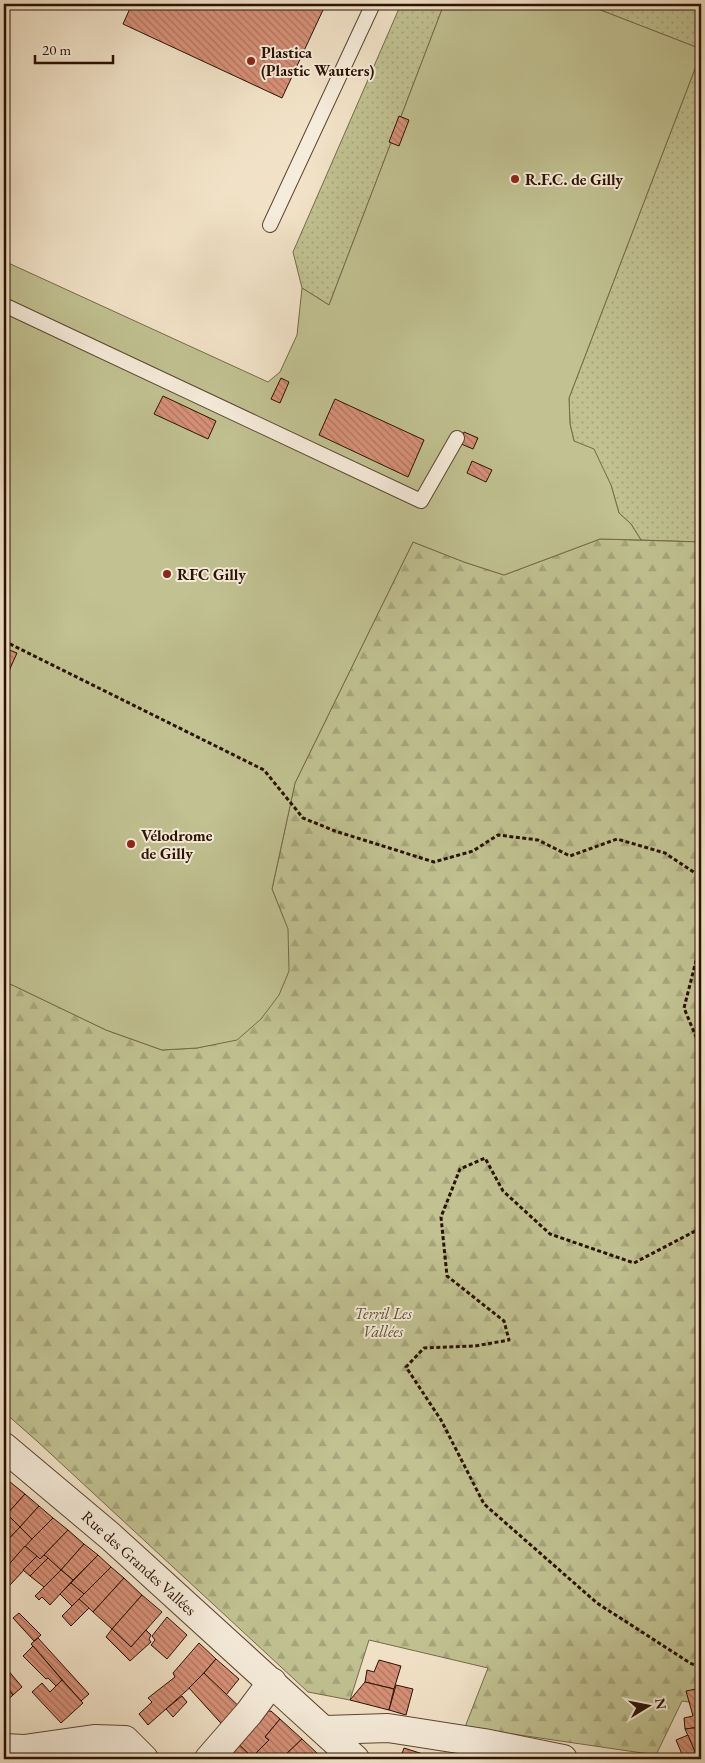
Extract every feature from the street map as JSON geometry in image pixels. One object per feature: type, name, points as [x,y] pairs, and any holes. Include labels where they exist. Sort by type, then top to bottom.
[{"type":"street","name":"Rue des Grandes Vallées","points":[[4,1446],[110,1536],[355,1759]]},
{"type":"street","points":[[209,1759],[250,1714],[272,1682]]},
{"type":"street","points":[[325,1730],[388,1728],[563,1759]]},
{"type":"street","points":[[4,1748],[24,1749],[94,1739],[125,1740],[144,1759]]},
{"type":"lane","points":[[270,225],[373,4]]},
{"type":"lane","points":[[4,305],[421,501],[457,438]]},
{"type":"path","points":[[4,641],[264,770],[302,818],[335,831],[434,862],[473,851],[498,835],[538,840],[570,856],[616,839],[665,853],[701,876]]},
{"type":"path","points":[[701,941],[684,1008],[701,1049]]},
{"type":"path","points":[[701,1228],[634,1263],[550,1234],[503,1191],[485,1158],[460,1168],[441,1217],[447,1276],[504,1320],[509,1340],[475,1346],[424,1348],[406,1366],[442,1420],[484,1504],[597,1603],[690,1664],[701,1668]]},
{"type":"green space","points":[[401,4],[444,4],[329,305],[302,288],[293,252]]},
{"type":"green space","points":[[444,4],[585,4],[701,49],[569,398],[570,424],[574,441],[594,449],[611,485],[619,513],[631,524],[641,540],[600,539],[504,575],[413,542],[295,783],[272,889],[288,929],[289,971],[279,995],[261,1019],[237,1040],[197,1048],[162,1050],[106,1030],[4,981],[4,261],[268,382],[280,372],[297,335],[302,288],[329,305]]},
{"type":"green space","points":[[585,4],[701,4],[701,49]]},
{"type":"green space","points":[[701,53],[701,542],[641,540],[631,524],[619,513],[611,485],[574,441],[570,424],[569,398]]},
{"type":"green space","name":"Terril Les Vallées","points":[[600,539],[701,542],[701,1704],[682,1701],[656,1755],[465,1727],[488,1668],[369,1640],[350,1700],[308,1692],[4,1412],[4,981],[106,1030],[162,1050],[197,1048],[237,1039],[285,922],[272,889],[295,783],[413,542],[504,575]]},
{"type":"building","name":"Plastica (Plastic Wauters)","points":[[132,4],[310,4],[323,10],[282,98],[123,24]]},
{"type":"building","points":[[399,116],[409,120],[399,146],[389,142]]},
{"type":"building","points":[[281,378],[289,382],[280,403],[271,399]]},
{"type":"building","points":[[163,396],[216,421],[208,439],[154,414]]},
{"type":"building","points":[[335,399],[424,440],[408,477],[319,435]]},
{"type":"building","points":[[464,432],[478,438],[473,449],[459,443]]},
{"type":"building","points":[[472,461],[492,470],[486,482],[467,473]]},
{"type":"building","points":[[4,648],[17,653],[4,682]]},
{"type":"building","points":[[10,1482],[25,1494],[7,1514],[4,1510],[4,1489]]},
{"type":"building","points":[[25,1494],[39,1506],[20,1527],[7,1514]]},
{"type":"building","points":[[39,1506],[53,1518],[32,1539],[20,1527]]},
{"type":"building","points":[[7,1514],[20,1527],[4,1544],[4,1517]]},
{"type":"building","points":[[53,1518],[68,1530],[40,1559],[25,1546]]},
{"type":"building","points":[[20,1527],[32,1539],[4,1570],[4,1563],[10,1556],[4,1551],[4,1544]]},
{"type":"building","points":[[68,1530],[84,1544],[61,1570],[44,1555]]},
{"type":"building","points":[[84,1544],[98,1555],[73,1580],[61,1570]]},
{"type":"building","points":[[25,1546],[37,1556],[10,1585],[4,1579],[4,1570]]},
{"type":"building","points":[[44,1555],[48,1558],[30,1576],[23,1570],[37,1556],[40,1559]]},
{"type":"building","points":[[98,1555],[111,1567],[84,1594],[71,1583]]},
{"type":"building","points":[[48,1558],[61,1570],[44,1587],[30,1576]]},
{"type":"building","points":[[111,1567],[124,1578],[93,1612],[79,1599]]},
{"type":"building","points":[[61,1570],[73,1580],[50,1605],[42,1597],[39,1600],[35,1596]]},
{"type":"building","points":[[124,1578],[142,1595],[112,1629],[93,1612]]},
{"type":"building","points":[[71,1583],[84,1594],[72,1606],[60,1594]]},
{"type":"building","points":[[142,1595],[162,1612],[131,1647],[112,1629]]},
{"type":"building","points":[[79,1599],[89,1608],[71,1626],[62,1616]]},
{"type":"building","points":[[19,1613],[41,1635],[34,1641],[13,1618]]},
{"type":"building","points":[[167,1617],[187,1635],[167,1659],[151,1645],[155,1640],[152,1636]]},
{"type":"building","points":[[112,1629],[131,1647],[146,1630],[151,1635],[149,1639],[151,1642],[130,1661],[106,1637]]},
{"type":"building","points":[[38,1638],[89,1694],[81,1701],[31,1644]]},
{"type":"building","points":[[199,1643],[216,1659],[194,1684],[148,1725],[139,1714],[152,1702],[148,1698],[175,1677],[173,1673]]},
{"type":"building","points":[[33,1646],[62,1680],[56,1686],[48,1678],[46,1679],[23,1656]]},
{"type":"building","points":[[216,1659],[239,1679],[226,1695],[204,1673]]},
{"type":"building","points":[[379,1660],[401,1666],[394,1689],[365,1682],[367,1670],[374,1672]]},
{"type":"building","points":[[7,1669],[22,1687],[13,1695],[4,1684],[4,1671]]},
{"type":"building","points":[[204,1673],[246,1713],[228,1731],[189,1688]]},
{"type":"building","points":[[62,1680],[83,1703],[61,1723],[32,1692],[42,1683],[50,1692]]},
{"type":"building","points":[[365,1682],[394,1689],[389,1710],[350,1700]]},
{"type":"building","points":[[4,1684],[13,1695],[5,1702],[4,1700]]},
{"type":"building","points":[[396,1685],[413,1689],[406,1715],[389,1710]]},
{"type":"building","points":[[696,1689],[701,1711],[701,1727],[685,1729],[684,1718],[693,1716],[686,1691]]},
{"type":"building","points":[[182,1696],[187,1702],[173,1717],[166,1709]]},
{"type":"building","points":[[271,1711],[280,1719],[265,1737],[269,1740],[252,1757],[234,1740],[260,1712]]},
{"type":"building","points":[[280,1719],[302,1739],[281,1759],[255,1759],[252,1757],[269,1740],[265,1737]]},
{"type":"building","points":[[701,1727],[701,1759],[698,1759],[685,1729]]},
{"type":"building","points":[[688,1735],[698,1759],[684,1759],[676,1740]]},
{"type":"building","points":[[302,1739],[318,1754],[313,1759],[281,1759]]},
{"type":"building","points":[[234,1740],[252,1757],[250,1759],[217,1759]]},
{"type":"building","points":[[104,1748],[114,1759],[92,1759]]},
{"type":"building","points":[[404,1748],[426,1755],[422,1759],[400,1759]]},
{"type":"building","points":[[426,1755],[437,1759],[422,1759]]},
{"type":"place","name":"Plastica (Plastic Wauters)","points":[[251,61]]},
{"type":"place","name":"R.F.C. de Gilly","points":[[515,179]]},
{"type":"place","name":"RFC Gilly","points":[[167,574]]},
{"type":"place","name":"Vélodrome de Gilly","points":[[131,844]]}]
